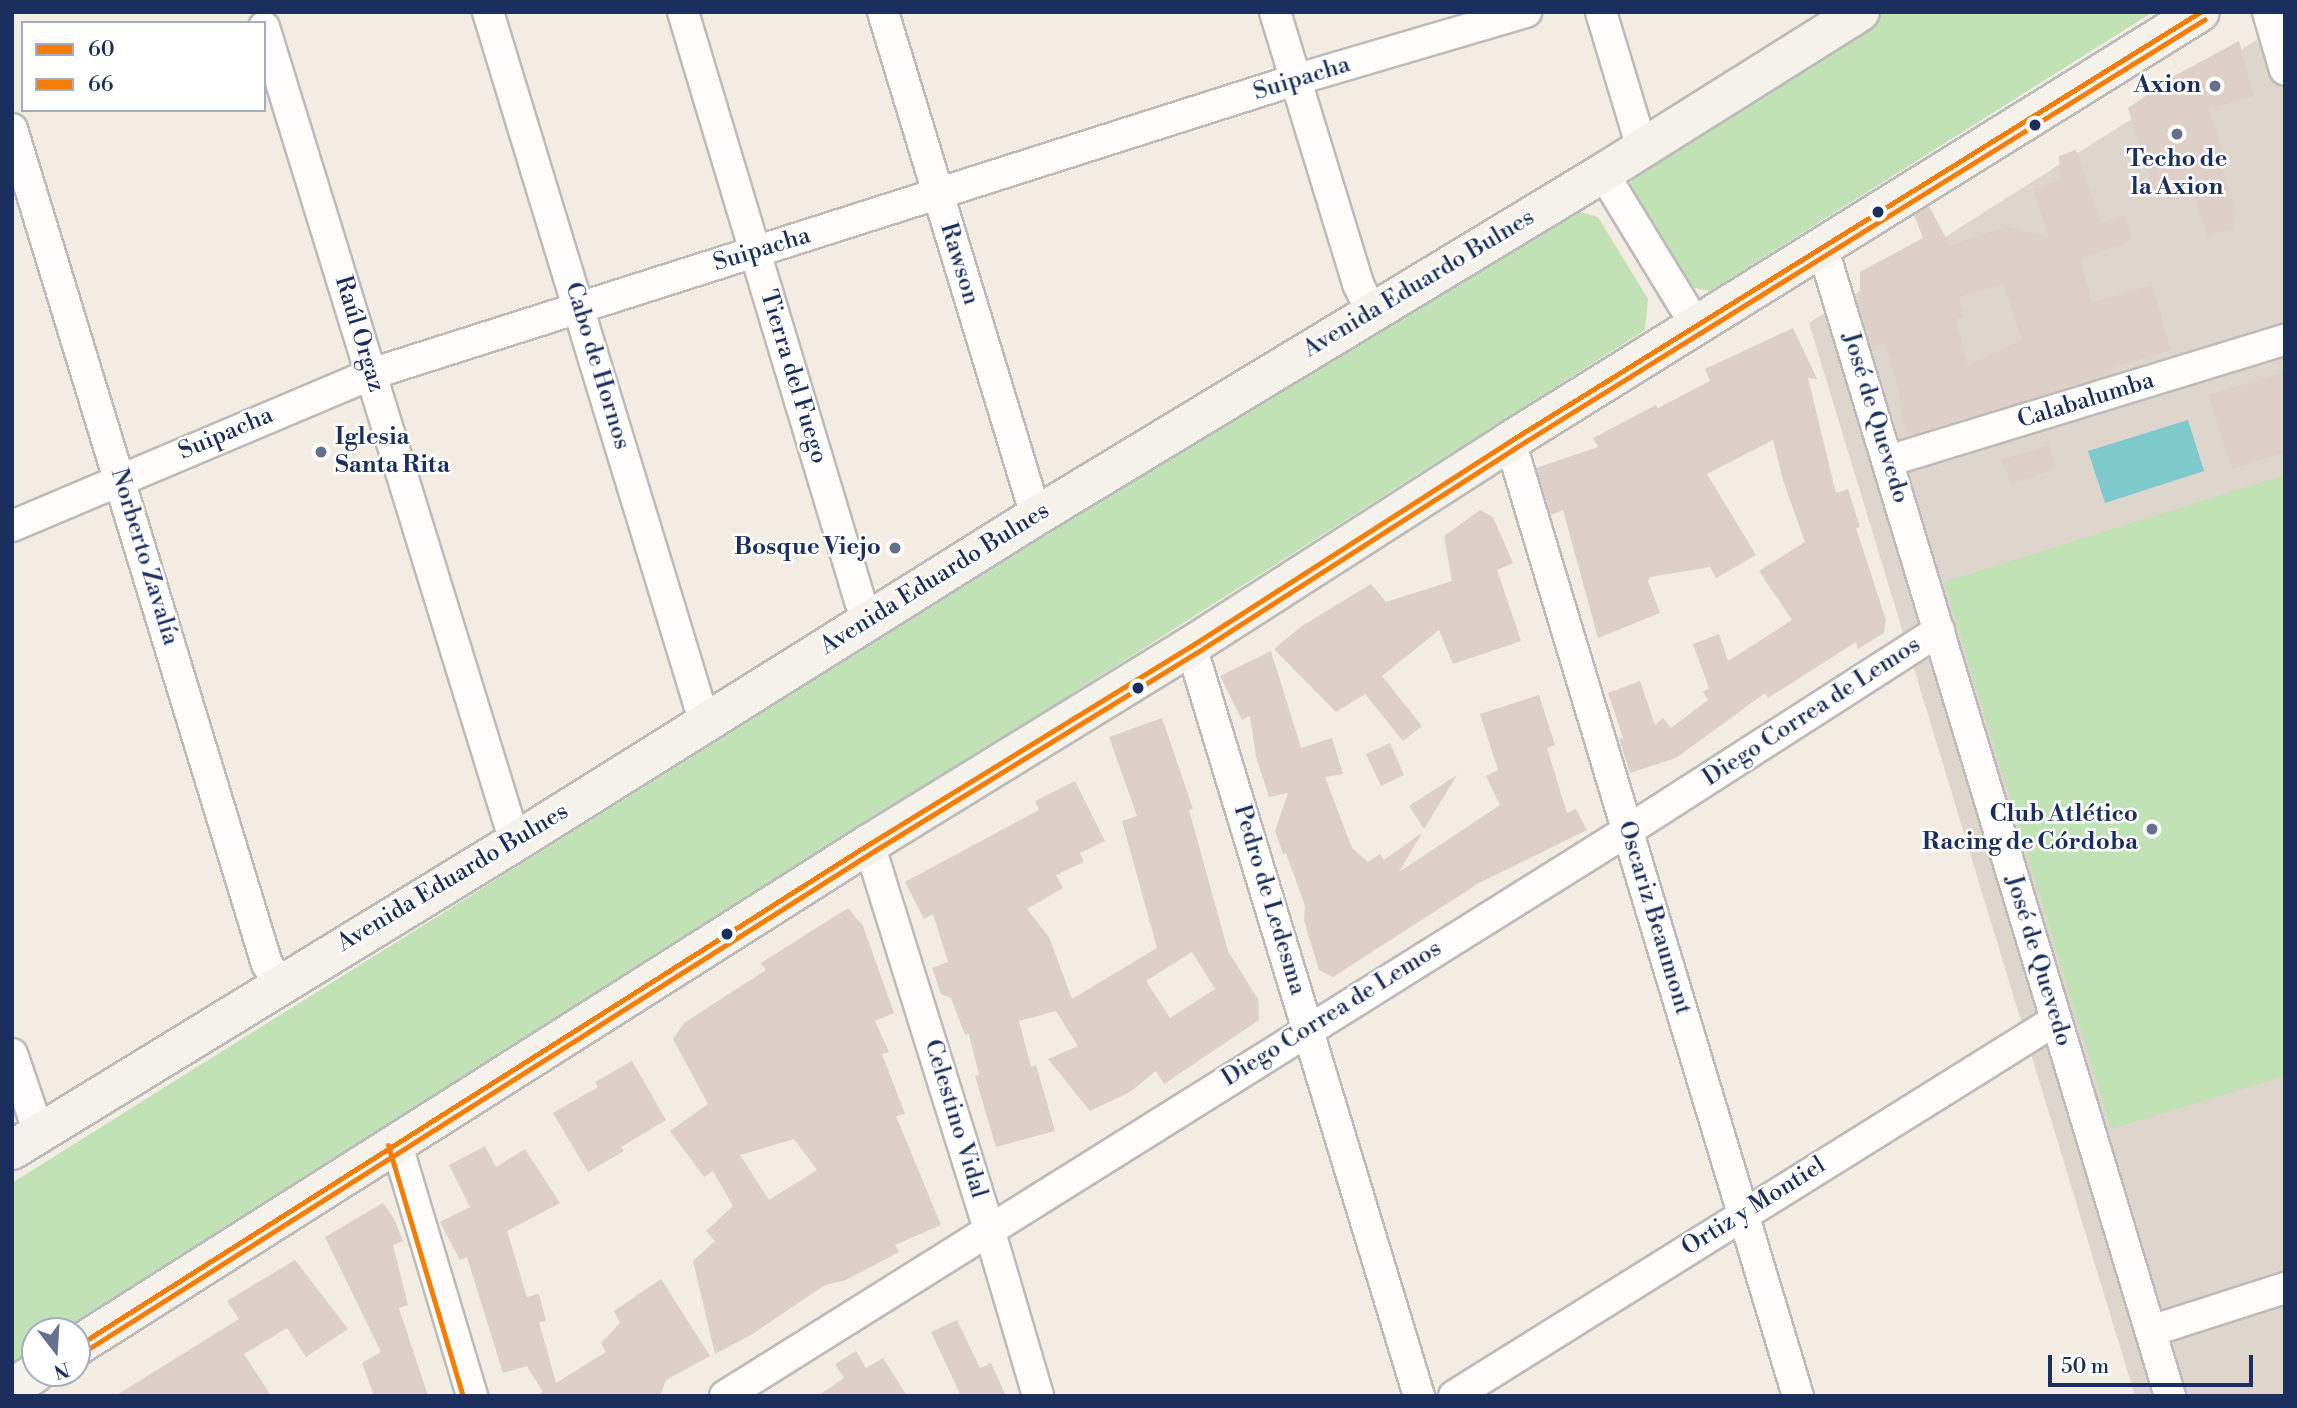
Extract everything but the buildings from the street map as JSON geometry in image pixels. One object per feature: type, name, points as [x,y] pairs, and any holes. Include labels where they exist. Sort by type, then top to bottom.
[{"type":"main road","name":"Avenida Eduardo Bulnes","points":[[26,1142],[1036,516],[1603,173],[1860,12]]},
{"type":"main road","points":[[91,1337],[869,844],[1191,646],[1695,324],[2200,12]]},
{"type":"street","name":"Cabo de Hornos","points":[[488,12],[699,704],[707,720]]},
{"type":"street","name":"Tierra del Fuego","points":[[683,12],[860,601],[869,620]]},
{"type":"street","name":"Rawson","points":[[883,12],[1036,516]]},
{"type":"street","points":[[1275,12],[1357,284],[1372,313]]},
{"type":"street","name":"Suipacha","points":[[12,526],[371,374],[1295,80],[1526,12]]},
{"type":"street","points":[[1601,12],[1642,148]]},
{"type":"street","points":[[2268,12],[2285,70]]},
{"type":"street","name":"Raúl Orgaz","points":[[266,32],[514,842]]},
{"type":"street","name":"Norberto Zavalía","points":[[12,129],[267,964],[280,984]]},
{"type":"street","points":[[1603,173],[1695,324]]},
{"type":"street","name":"José de Quevedo","points":[[1822,246],[2169,1396]]},
{"type":"street","name":"Calabalumba","points":[[1888,461],[2285,340]]},
{"type":"street","name":"Oscariz Beaumont","points":[[1510,441],[1745,1212],[1798,1396]]},
{"type":"street","name":"Diego Correa de Lemos","points":[[725,1396],[1627,831],[1939,631]]},
{"type":"street","name":"Pedro de Ledesma","points":[[1191,646],[1419,1396]]},
{"type":"street","name":"Celestino Vidal","points":[[869,844],[1038,1396]]},
{"type":"street","name":"Ortiz y Montiel","points":[[1454,1396],[2056,1020]]},
{"type":"street","points":[[12,1054],[26,1142]]},
{"type":"street","points":[[396,1142],[472,1396]]},
{"type":"street","points":[[2151,1331],[2285,1288]]},
{"type":"shaded area","points":[[2285,22],[2285,1396],[2135,1396],[1809,323]]},
{"type":"green space","points":[[1875,12],[2153,12],[1710,291],[1685,286],[1626,192],[1645,157]]},
{"type":"green space","points":[[1568,208],[1598,217],[1648,299],[1645,330],[90,1317],[21,1317],[21,1361],[12,1366],[12,1183]]},
{"type":"green space","name":"Club Atlético Racing de Córdoba","points":[[2285,475],[2285,1076],[2111,1129],[1944,582]]},
{"type":"water","points":[[2188,420],[2204,471],[2105,503],[2088,451]]},
{"type":"transit line","name":"60","points":[[91,1337],[869,844],[1191,646],[1510,441],[2200,12]]},
{"type":"transit line","name":"66","points":[[91,1347],[874,851],[1196,653],[1515,448],[2205,19]]},
{"type":"transit line","name":"66","points":[[388,1145],[463,1396]]},
{"type":"place","name":"Axion","points":[[2215,86]]},
{"type":"place","name":"Techo de la Axion","points":[[2177,134]]},
{"type":"place","name":"Iglesia Santa Rita","points":[[321,452]]},
{"type":"place","name":"Bosque Viejo","points":[[895,548]]},
{"type":"place","name":"Club Atlético Racing de Córdoba","points":[[2152,829]]}]
